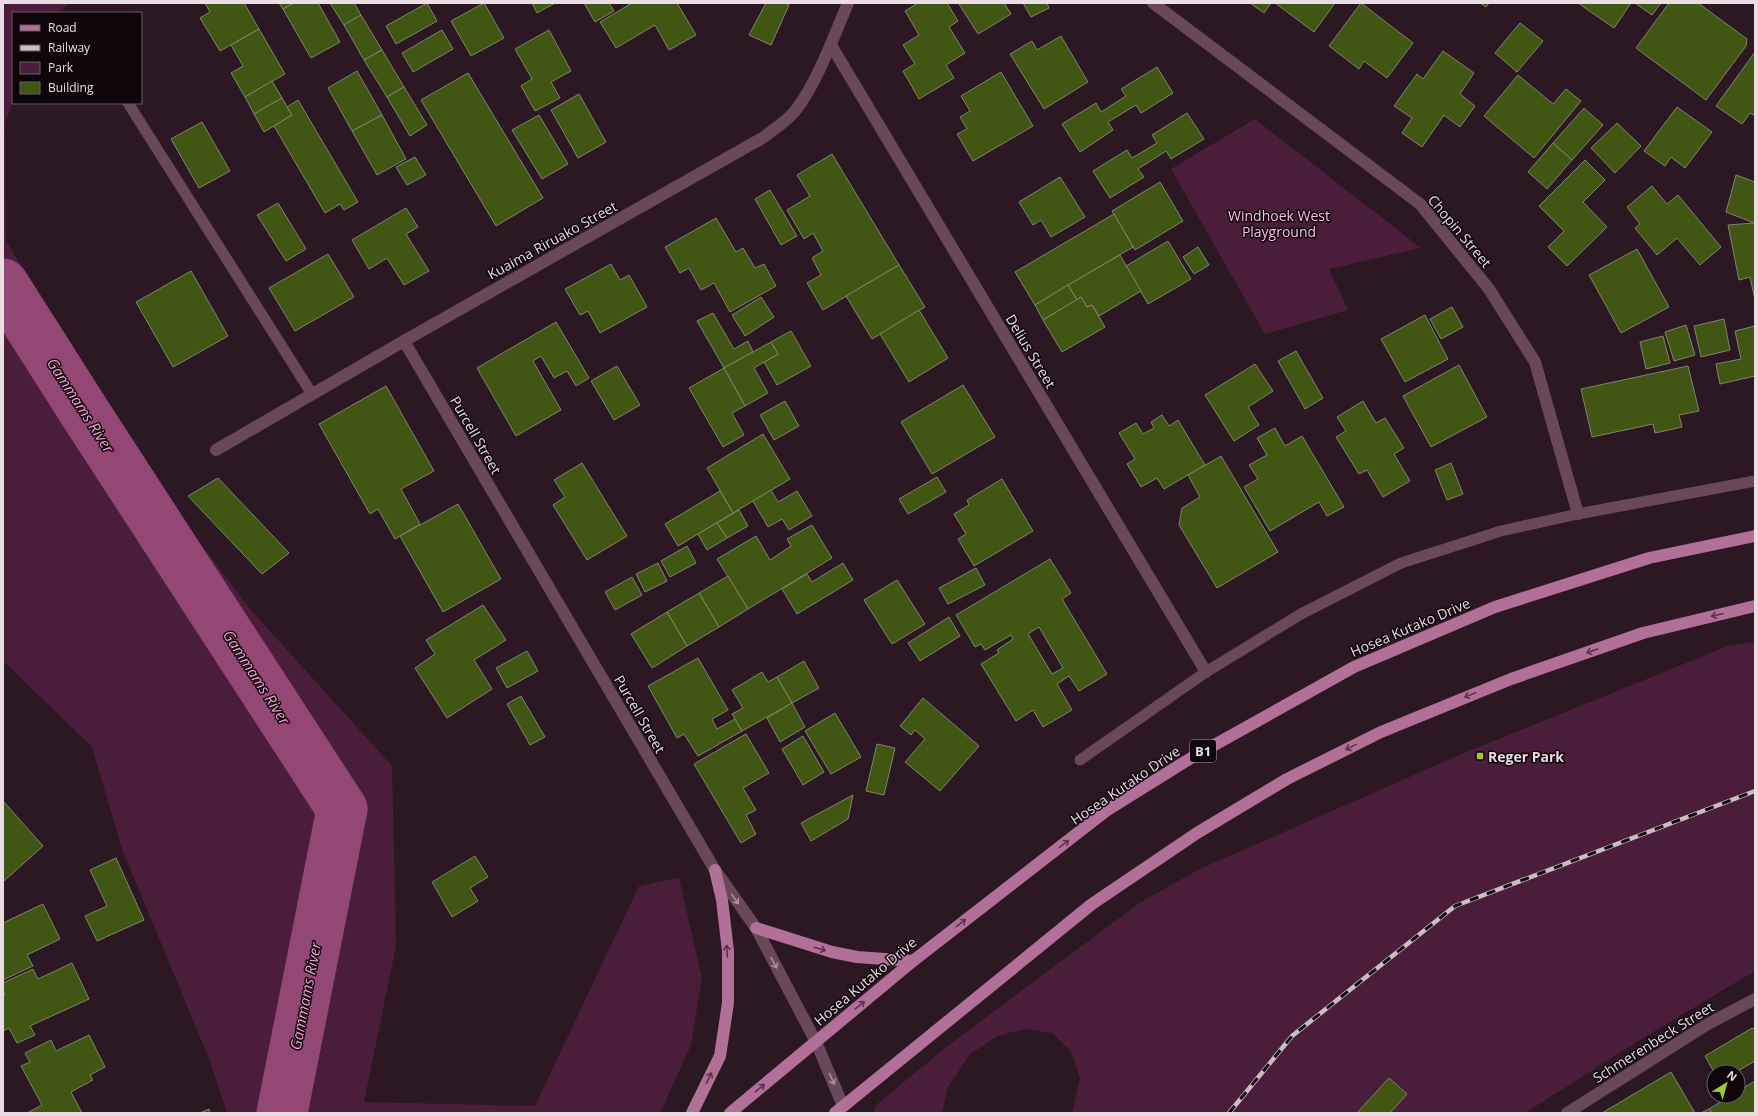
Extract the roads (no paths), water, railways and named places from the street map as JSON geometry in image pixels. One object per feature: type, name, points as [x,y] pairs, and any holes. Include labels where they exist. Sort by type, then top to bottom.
[{"type":"main road","name":"Hosea Kutako Drive","points":[[730,1113],[912,961],[1106,811],[1191,758],[1354,666],[1495,607],[1649,558],[1755,536]]},
{"type":"main road","points":[[841,1111],[1092,904],[1197,833],[1287,779],[1381,732],[1511,679],[1643,633],[1755,606]]},
{"type":"main road","points":[[692,1113],[720,1056],[728,1003],[728,951],[722,900],[715,870]]},
{"type":"main road","points":[[756,928],[832,952],[857,957],[912,961]]},
{"type":"street","name":"Kuaima Riruako Street","points":[[216,450],[404,341],[764,137],[795,112],[813,81],[848,3]]},
{"type":"street","name":"Chopin Street","points":[[1153,3],[1420,204],[1425,210],[1489,289],[1535,362],[1578,514]]},
{"type":"street","name":"Delius Street","points":[[830,45],[1206,672]]},
{"type":"street","name":"Purcell Street","points":[[404,341],[715,870],[756,928],[816,1042],[841,1111]]},
{"type":"street","name":"Schmerenbeck Street","points":[[1567,1113],[1708,1024],[1755,999]]},
{"type":"lane","points":[[129,104],[312,394]]},
{"type":"lane","points":[[1080,760],[1206,672],[1301,614],[1401,564],[1501,531],[1578,514],[1755,481]]},
{"type":"waterway","name":"Gammams River","points":[[3,284],[342,809],[282,1113]]},
{"type":"railway","points":[[1229,1113],[1292,1036],[1455,906],[1755,791]]},
{"type":"place","name":"Reger Park","points":[[1480,756]]},
{"type":"park label","name":"Windhoek West Playground","points":[[1279,224]]}]
